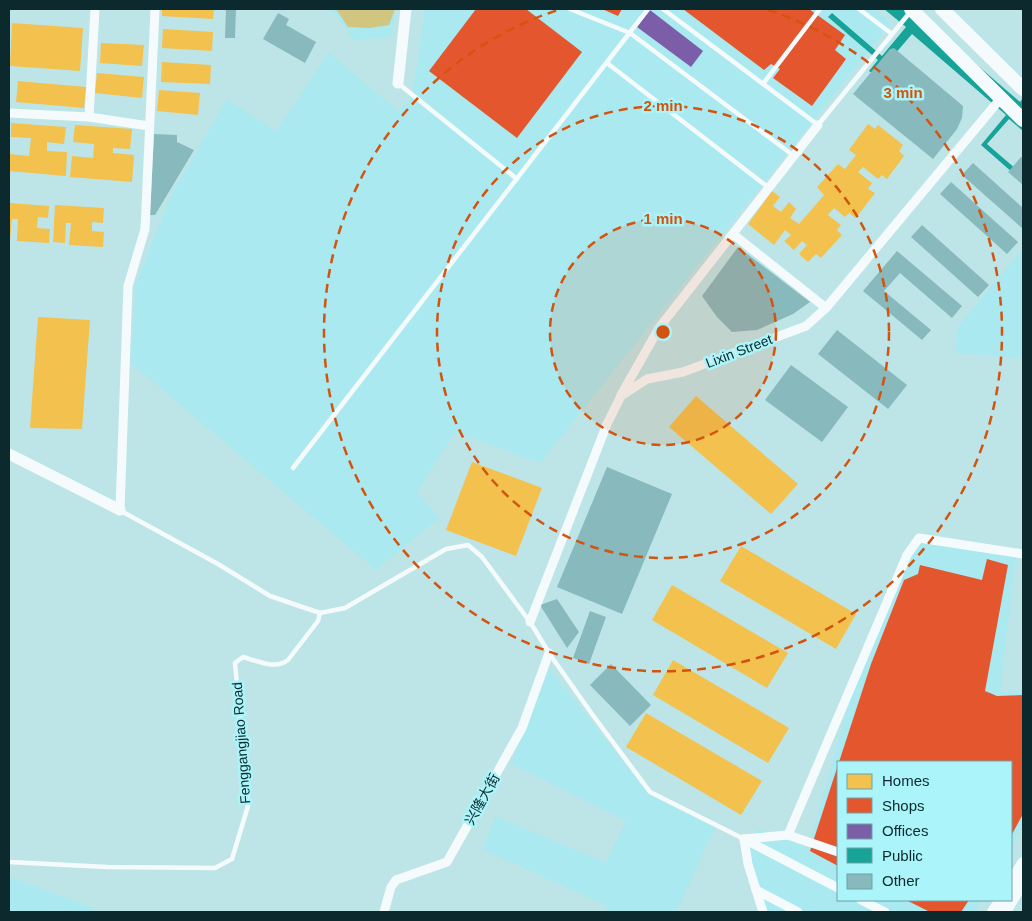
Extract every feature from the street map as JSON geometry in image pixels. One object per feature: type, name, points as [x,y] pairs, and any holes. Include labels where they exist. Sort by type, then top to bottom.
[{"type":"main road","points":[[911,9],[1023,120]]},
{"type":"main road","points":[[942,9],[1023,89]]},
{"type":"main road","points":[[1012,881],[1023,863]]},
{"type":"main road","points":[[1012,900],[1023,882]]},
{"type":"main road","points":[[993,912],[999,901]]},
{"type":"main road","points":[[1005,912],[1012,901]]},
{"type":"street","points":[[89,117],[95,9]]},
{"type":"street","points":[[9,454],[120,510],[128,286],[145,229],[155,9]]},
{"type":"street","points":[[398,83],[406,9]]},
{"type":"street","name":"Lixin Street","points":[[621,396],[647,379],[684,372],[806,326],[826,308],[1001,98]]},
{"type":"street","points":[[9,113],[89,117],[150,126]]},
{"type":"street","points":[[530,622],[607,424],[659,328],[818,125]]},
{"type":"street","points":[[733,234],[826,308]]},
{"type":"street","points":[[788,835],[907,555],[919,538],[1023,554]]},
{"type":"street","name":"兴隆大街","points":[[384,912],[391,886],[396,880],[447,862],[522,728],[549,653]]},
{"type":"street","points":[[744,840],[788,835],[837,852]]},
{"type":"street","points":[[744,840],[837,887]]},
{"type":"street","points":[[744,840],[748,864],[764,912]]},
{"type":"street","points":[[756,890],[798,912]]},
{"type":"street","points":[[863,901],[885,912]]},
{"type":"lane","points":[[570,9],[630,33],[794,156]]},
{"type":"lane","points":[[293,468],[648,9]]},
{"type":"lane","points":[[663,9],[818,125],[911,9]]},
{"type":"lane","points":[[763,84],[820,9]]},
{"type":"lane","points":[[860,9],[892,34]]},
{"type":"lane","points":[[607,62],[769,188]]},
{"type":"lane","points":[[398,83],[517,179]]},
{"type":"lane","points":[[120,510],[218,564],[270,596],[320,613],[345,608],[446,549],[468,545],[482,557],[530,622],[549,653],[623,758],[650,792],[744,840]]},
{"type":"lane","name":"Fenggangjiao Road","points":[[9,862],[107,867],[215,868],[232,859],[248,806],[235,663],[243,657],[270,664],[282,664],[288,660],[318,621],[320,613]]},
{"type":"shaded area","points":[[331,9],[396,9],[391,37],[354,40]]},
{"type":"shaded area","points":[[336,9],[395,9],[389,25],[369,28],[348,27]]},
{"type":"shaded area","points":[[425,9],[874,9],[891,23],[540,463],[455,432],[417,492],[439,518],[376,570],[131,363],[136,284],[170,198],[227,99],[276,131],[329,53],[398,111],[412,97]]},
{"type":"shaded area","points":[[1023,249],[1023,358],[955,353],[958,327]]},
{"type":"shaded area","points":[[916,543],[1016,553],[1000,692],[1023,690],[1023,826],[1012,846],[1012,761],[837,761],[837,901],[981,901],[975,912],[768,912],[743,849],[759,829],[808,848],[862,658]]},
{"type":"shaded area","points":[[548,667],[649,794],[715,828],[676,912],[608,912],[607,906],[482,849],[496,816],[606,863],[626,821],[511,764]]},
{"type":"shaded area","points":[[9,877],[94,908],[93,912],[9,912]]},
{"type":"building: Homes","points":[[162,9],[214,9],[213,19],[162,16]]},
{"type":"building: Homes","points":[[12,23],[83,28],[80,71],[10,66]]},
{"type":"building: Homes","points":[[163,29],[213,32],[212,51],[162,48]]},
{"type":"building: Homes","points":[[101,43],[144,45],[142,66],[100,63]]},
{"type":"building: Homes","points":[[162,62],[211,65],[210,84],[161,82]]},
{"type":"building: Homes","points":[[97,73],[144,77],[142,98],[95,93]]},
{"type":"building: Homes","points":[[18,81],[86,87],[84,108],[16,102]]},
{"type":"building: Homes","points":[[159,90],[200,93],[198,115],[157,111]]},
{"type":"building: Homes","points":[[11,123],[66,127],[64,144],[47,142],[47,151],[67,152],[66,176],[9,171],[9,154],[29,156],[31,138],[11,137]]},
{"type":"building: Homes","points":[[868,124],[875,129],[878,125],[903,145],[899,151],[904,156],[887,179],[882,175],[878,179],[863,167],[858,172],[872,183],[868,189],[875,193],[856,218],[849,213],[845,217],[834,208],[828,215],[841,225],[837,230],[842,235],[821,258],[816,254],[808,262],[799,254],[807,245],[802,241],[794,250],[784,241],[791,235],[785,230],[774,245],[748,224],[772,191],[780,197],[773,206],[781,212],[789,202],[796,209],[790,218],[799,224],[824,195],[817,187],[838,164],[845,169],[856,155],[849,150]]},
{"type":"building: Homes","points":[[75,125],[132,129],[130,149],[113,148],[113,153],[134,155],[132,182],[70,177],[72,156],[93,158],[94,144],[73,142]]},
{"type":"building: Homes","points":[[9,203],[49,206],[48,218],[38,217],[37,228],[50,229],[49,243],[17,241],[18,219],[12,219],[9,240]]},
{"type":"building: Homes","points":[[55,205],[104,208],[103,223],[92,222],[92,231],[104,232],[103,247],[69,245],[71,223],[66,223],[65,243],[53,242]]},
{"type":"building: Homes","points":[[38,317],[90,320],[82,429],[30,428]]},
{"type":"building: Homes","points":[[696,396],[798,484],[771,514],[669,427]]},
{"type":"building: Homes","points":[[472,462],[542,488],[516,556],[446,530]]},
{"type":"building: Homes","points":[[741,546],[856,614],[836,649],[720,581]]},
{"type":"building: Homes","points":[[672,585],[788,653],[767,688],[652,620]]},
{"type":"building: Homes","points":[[673,660],[789,728],[768,763],[653,695]]},
{"type":"building: Homes","points":[[646,713],[762,781],[741,815],[626,747]]},
{"type":"building: Shops","points":[[476,9],[526,9],[582,52],[517,138],[429,71]]},
{"type":"building: Shops","points":[[602,9],[622,9],[618,16]]},
{"type":"building: Shops","points":[[683,9],[809,9],[845,35],[835,50],[846,59],[812,106],[773,78],[780,69],[771,64],[764,70]]},
{"type":"building: Shops","points":[[987,559],[1008,565],[985,691],[997,696],[1023,695],[1023,814],[1012,834],[1012,761],[839,761],[871,664],[904,580],[918,574],[920,565],[982,580]]},
{"type":"building: Shops","points":[[837,768],[837,865],[810,851]]},
{"type":"building: Shops","points":[[908,901],[968,901],[961,912],[930,912]]},
{"type":"building: Offices","points":[[650,10],[703,51],[691,67],[637,27]]},
{"type":"building: Public","points":[[884,9],[912,9],[1020,102],[1023,98],[1023,131],[1009,119],[987,144],[1016,169],[1013,173],[981,145],[1006,115],[912,34],[876,76],[869,71],[878,60],[828,17],[832,13],[882,56],[906,27]]},
{"type":"building: Other","points":[[226,9],[236,9],[235,38],[225,38]]},
{"type":"building: Other","points":[[278,13],[289,19],[286,25],[316,42],[305,63],[263,39]]},
{"type":"building: Other","points":[[894,48],[963,106],[962,118],[957,129],[933,159],[853,94],[890,49]]},
{"type":"building: Other","points":[[154,134],[177,135],[177,142],[194,150],[155,215],[150,215]]},
{"type":"building: Other","points":[[1021,157],[1023,158],[1023,185],[1008,172]]},
{"type":"building: Other","points":[[973,163],[1023,208],[1023,229],[962,175]]},
{"type":"building: Other","points":[[951,182],[1018,242],[1007,254],[940,194]]},
{"type":"building: Other","points":[[922,225],[989,285],[978,297],[911,237]]},
{"type":"building: Other","points":[[738,247],[810,302],[793,314],[757,330],[732,332],[717,317],[702,296]]},
{"type":"building: Other","points":[[897,251],[962,306],[952,318],[900,273],[884,291],[931,330],[922,340],[863,291]]},
{"type":"building: Other","points":[[837,330],[907,385],[888,409],[818,354]]},
{"type":"building: Other","points":[[791,365],[848,407],[822,442],[765,400]]},
{"type":"building: Other","points":[[607,467],[672,494],[622,614],[557,587]]},
{"type":"building: Other","points":[[557,599],[579,632],[567,648],[540,605]]},
{"type":"building: Other","points":[[590,611],[606,617],[589,664],[573,658]]},
{"type":"building: Other","points":[[611,664],[651,705],[630,726],[590,685]]}]
